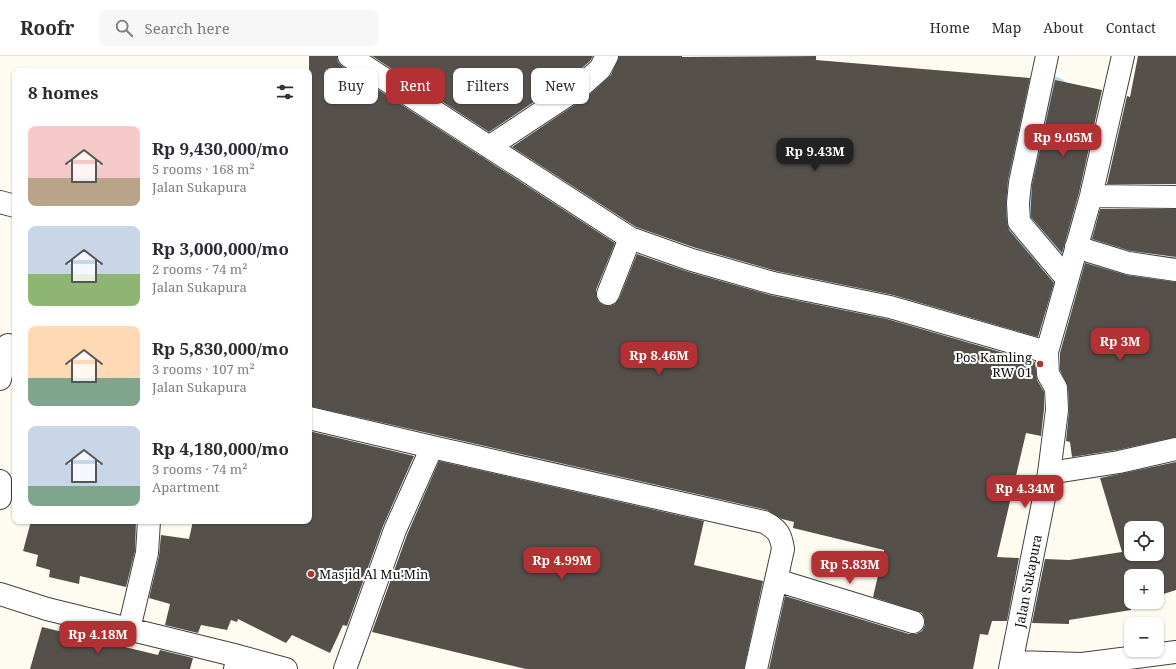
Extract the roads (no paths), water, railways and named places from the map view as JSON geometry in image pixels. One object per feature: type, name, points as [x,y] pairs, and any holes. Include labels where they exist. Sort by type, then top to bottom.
[{"type":"street","points":[[349,56],[630,238],[692,260],[773,283],[890,307],[1047,352]]},
{"type":"street","points":[[489,146],[584,84],[600,69],[607,56]]},
{"type":"street","points":[[1046,56],[1020,183],[1018,204],[1019,222],[1072,261],[1128,263],[1176,270]]},
{"type":"street","name":"Jalan Sukapura","points":[[1011,665],[1049,473],[1057,410],[1056,388],[1048,374],[1047,352],[1091,196],[1123,56]]},
{"type":"street","points":[[1091,196],[1176,197]]},
{"type":"street","points":[[0,202],[12,205]]},
{"type":"street","points":[[608,294],[630,238]]},
{"type":"street","points":[[0,379],[8,345]]},
{"type":"street","points":[[312,419],[764,522],[775,528],[782,540],[783,550],[756,669]]},
{"type":"street","points":[[344,669],[394,530],[432,446]]},
{"type":"street","points":[[1049,473],[1119,462],[1176,449]]},
{"type":"street","points":[[0,482],[0,498]]},
{"type":"street","points":[[129,629],[147,553],[149,524]]},
{"type":"street","points":[[776,580],[913,622]]},
{"type":"street","points":[[0,594],[47,609],[129,629],[237,662],[286,669]]},
{"type":"street","points":[[1011,665],[1082,664],[1176,652]]},
{"type":"waterway","points":[[1046,104],[1033,164],[1030,195],[1035,219],[1053,239],[1070,251],[1176,298]]},
{"type":"place","name":"Pos Kamling RW 01","points":[[1040,364]]},
{"type":"place","name":"Masjid Al Mu'Min","points":[[311,574]]}]
